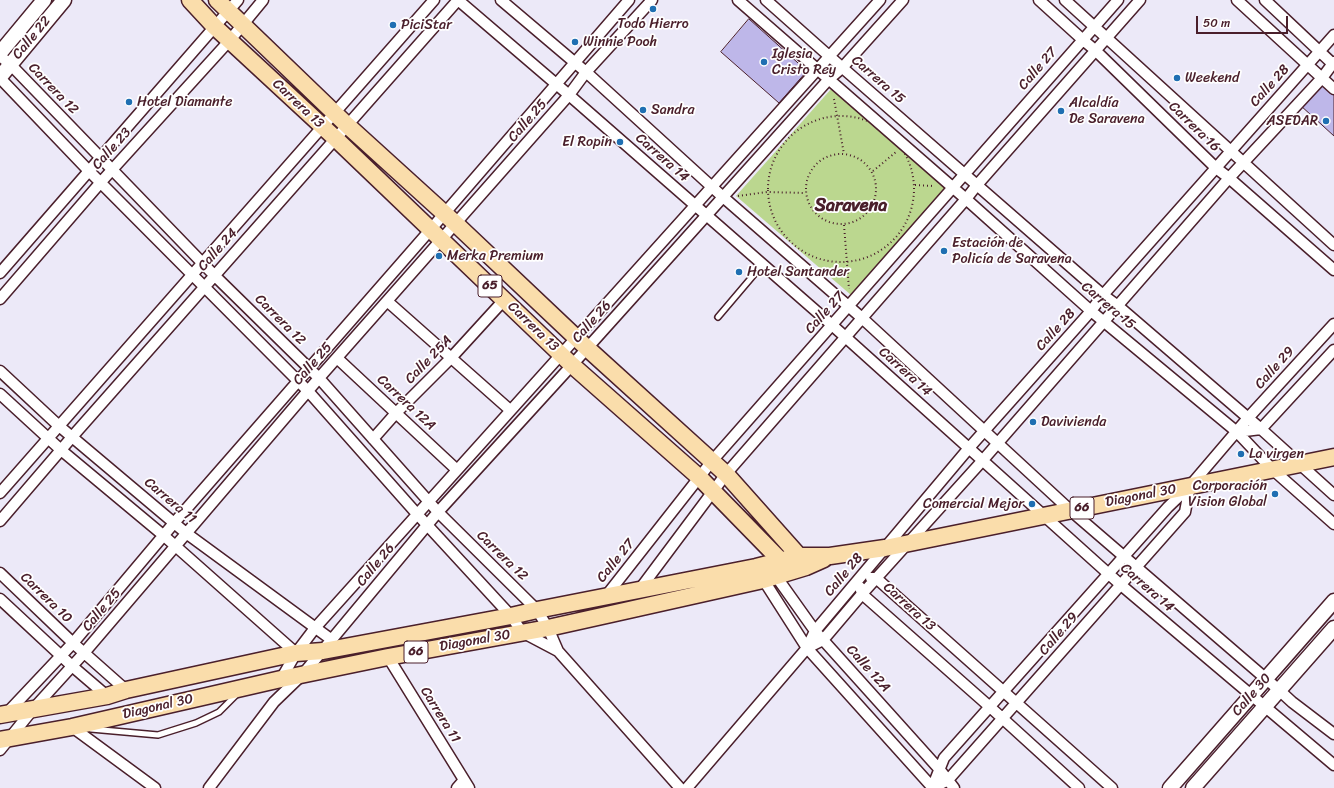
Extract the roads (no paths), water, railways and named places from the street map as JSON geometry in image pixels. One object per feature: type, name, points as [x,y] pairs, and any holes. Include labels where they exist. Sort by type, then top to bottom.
[{"type":"main road","name":"Carrera 13","points":[[190,0],[215,27],[336,138],[504,300],[567,359],[700,478],[713,492],[772,570]]},
{"type":"main road","name":"Carrera 13","points":[[228,4],[242,24],[347,125],[456,224],[581,343],[726,474],[802,562]]},
{"type":"main road","name":"Diagonal 30","points":[[5,739],[72,727],[303,674],[548,628],[830,556],[885,548],[1334,457]]},
{"type":"main road","name":"Diagonal 30","points":[[2,717],[34,708],[107,696],[126,690],[327,646],[511,616],[640,589],[772,570]]},
{"type":"street","name":"Calle 22","points":[[0,78],[3,58],[44,0]]},
{"type":"street","name":"Calle 22","points":[[3,58],[64,0]]},
{"type":"street","name":"Calle 23","points":[[0,299],[101,182],[230,40],[263,0]]},
{"type":"street","name":"Calle 24","points":[[0,493],[434,0]]},
{"type":"street","name":"Calle 24","points":[[0,521],[72,437],[458,0]]},
{"type":"street","name":"Carrera 14","points":[[458,0],[557,84],[763,264],[1109,574],[1334,765]]},
{"type":"street","name":"Carrera 14","points":[[501,0],[586,72],[723,197],[849,306],[1070,510],[1292,702],[1334,734]]},
{"type":"street","name":"Calle 25","points":[[0,750],[5,739],[84,653],[318,378],[387,301],[436,234],[444,213],[629,0]]},
{"type":"street","name":"Calle 25","points":[[2,717],[73,642],[308,368],[436,234],[456,224],[569,95],[586,72],[652,0]]},
{"type":"street","name":"Carrera 15","points":[[738,0],[953,187],[1091,312],[1104,321],[1237,432],[1272,469],[1334,524]]},
{"type":"street","name":"Carrera 15","points":[[766,0],[1103,295],[1118,306],[1261,429],[1334,495]]},
{"type":"street","name":"Calle 26","points":[[209,788],[274,702],[303,674],[327,646],[695,205],[880,0]]},
{"type":"street","name":"Calle 26","points":[[274,702],[281,679],[296,653],[315,628],[428,501],[510,410],[567,359],[707,215],[829,79],[842,68],[903,0]]},
{"type":"street","name":"Carrera 16","points":[[1038,0],[1095,50],[1216,168],[1230,178],[1334,270]]},
{"type":"street","name":"Carrera 16","points":[[1065,0],[1334,245]]},
{"type":"street","name":"Calle 27","points":[[606,596],[712,461],[1118,0]]},
{"type":"street","points":[[640,589],[726,474],[1140,0]]},
{"type":"street","points":[[1237,0],[1334,89]]},
{"type":"street","points":[[1265,0],[1334,64]]},
{"type":"street","name":"Calle 23","points":[[0,273],[88,170],[215,27],[228,4]]},
{"type":"street","name":"Calle 28","points":[[687,788],[807,648],[815,631],[969,448],[1334,36]]},
{"type":"street","name":"Carrera 12","points":[[3,58],[214,276],[318,378],[438,512],[537,610],[548,628],[558,651],[680,788]]},
{"type":"street","name":"Calle 28","points":[[807,648],[823,640],[906,543],[983,460],[1230,178],[1334,64]]},
{"type":"street","name":"Carrera 12","points":[[0,78],[88,170],[298,380],[417,514],[428,524],[511,616],[522,632],[558,651]]},
{"type":"street","name":"Calle 25A","points":[[373,439],[396,413],[451,358],[504,300]]},
{"type":"street","points":[[387,301],[510,410]]},
{"type":"street","name":"Calle 29","points":[[933,788],[944,758],[1334,324]]},
{"type":"street","points":[[1237,432],[1261,429],[1334,350]]},
{"type":"street","name":"Carrera 12A","points":[[337,358],[456,470]]},
{"type":"street","name":"Carrera 11","points":[[0,371],[59,426],[186,533],[315,628],[327,646]]},
{"type":"street","points":[[0,394],[61,450],[164,535],[296,653]]},
{"type":"street","name":"Calle 29","points":[[933,788],[951,784],[1003,719],[1185,512],[1190,486]]},
{"type":"street","points":[[772,570],[807,648],[933,788]]},
{"type":"street","name":"Calle 12A","points":[[772,570],[815,631],[951,784]]},
{"type":"street","name":"Carrera 10","points":[[0,573],[84,653],[126,690]]},
{"type":"street","name":"Carrera 13","points":[[1079,788],[862,594],[859,579],[876,578],[1112,788]]},
{"type":"street","points":[[0,599],[72,666],[107,696]]},
{"type":"street","name":"Calle 30","points":[[1170,788],[1334,602]]},
{"type":"street","name":"Calle 30","points":[[1193,788],[1334,628]]},
{"type":"street","name":"Carrera 11","points":[[388,657],[463,785]]},
{"type":"street","points":[[72,727],[155,788]]},
{"type":"lane","points":[[718,317],[763,264]]},
{"type":"lane","points":[[72,727],[158,734],[196,723],[219,712],[242,688]]},
{"type":"place","name":"Todo Hierro","points":[[653,9]]},
{"type":"place","name":"PiciStar","points":[[393,25]]},
{"type":"place","name":"Winnie Pooh","points":[[575,42]]},
{"type":"place","name":"Iglesia Cristo Rey","points":[[764,62]]},
{"type":"place","name":"Weekend","points":[[1177,78]]},
{"type":"place","name":"Hotel Diamante","points":[[129,102]]},
{"type":"place","name":"Sandra","points":[[643,110]]},
{"type":"place","name":"Alcaldía De Saravena","points":[[1061,111]]},
{"type":"place","name":"ASEDAR","points":[[1326,121]]},
{"type":"place","name":"El Ropin","points":[[620,142]]},
{"type":"place","name":"Estación de Policía de Saravena","points":[[944,251]]},
{"type":"place","name":"Merka Premium","points":[[439,256]]},
{"type":"place","name":"Hotel Santander","points":[[739,272]]},
{"type":"place","name":"Davivienda","points":[[1033,422]]},
{"type":"place","name":"La virgen","points":[[1241,454]]},
{"type":"place","name":"Corporación Vision Global","points":[[1275,494]]},
{"type":"place","name":"Comercial Mejor","points":[[1032,504]]},
{"type":"district","name":"Saravena","points":[[851,206]]}]
